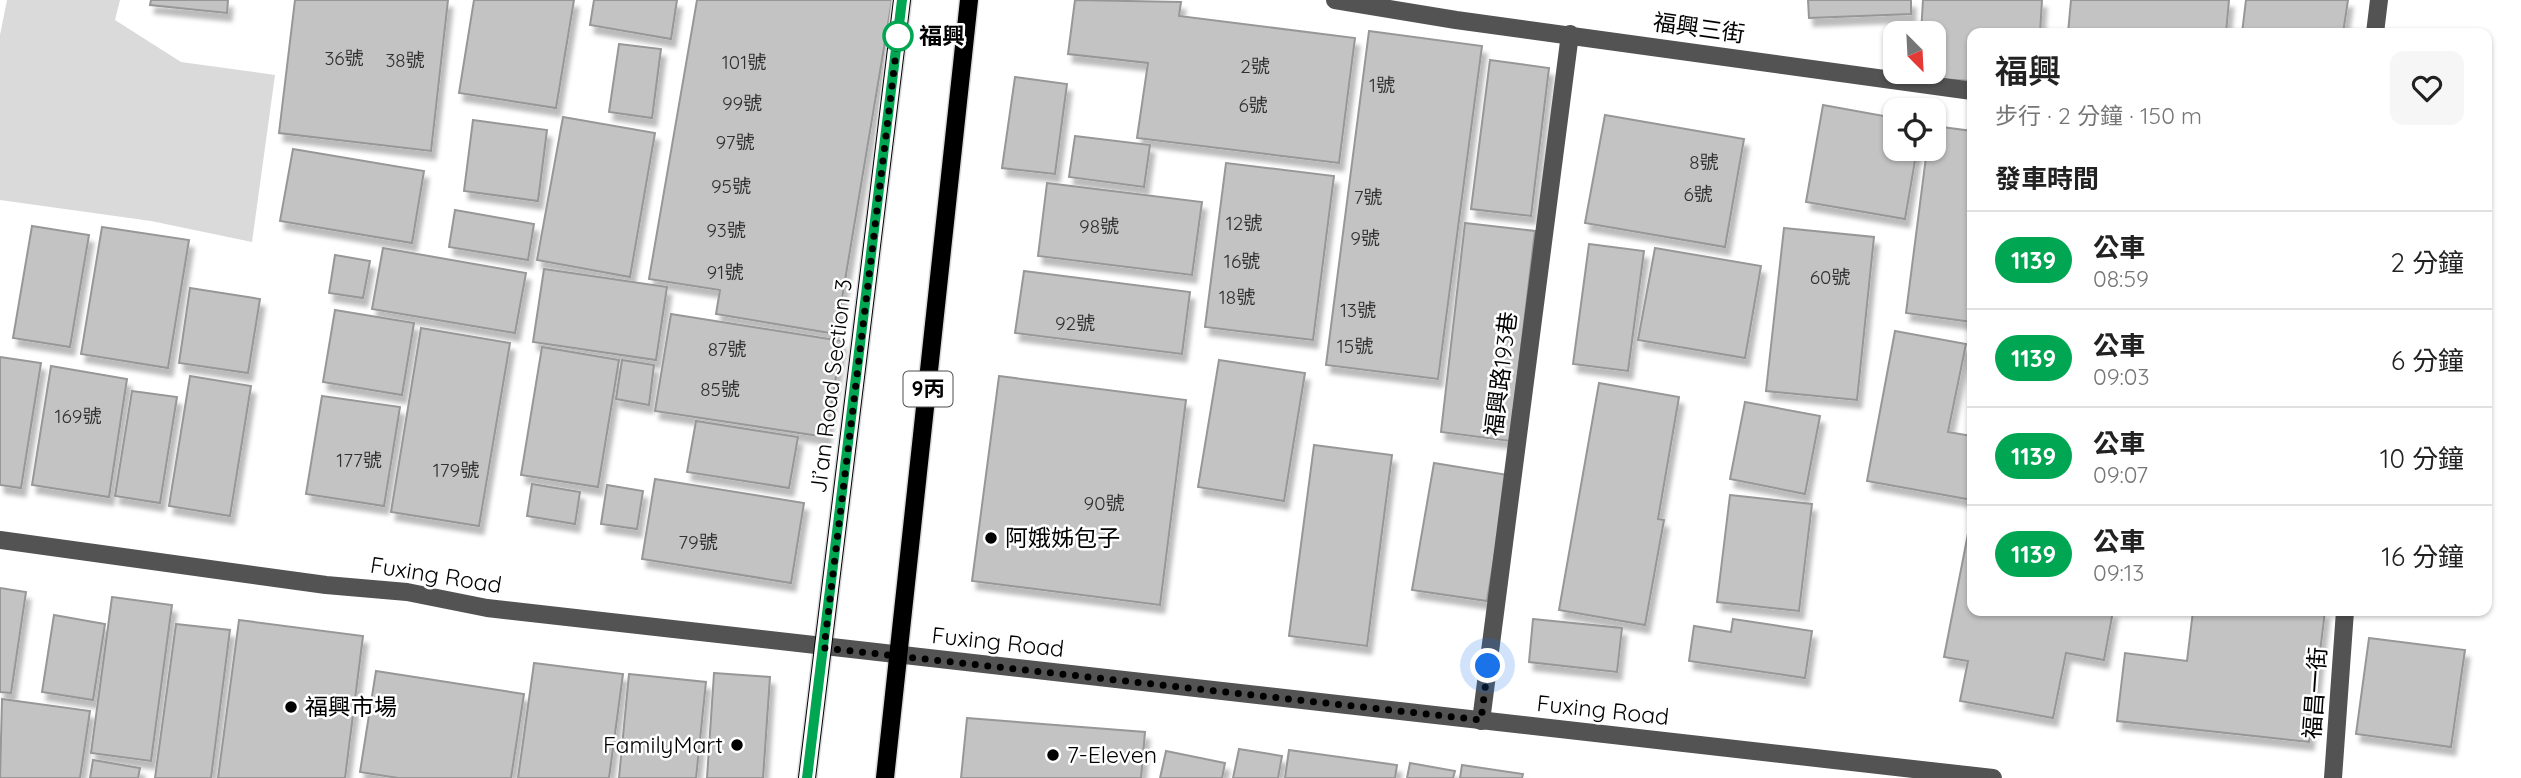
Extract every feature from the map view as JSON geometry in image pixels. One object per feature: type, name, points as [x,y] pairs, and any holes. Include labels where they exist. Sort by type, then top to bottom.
[{"type":"main road","name":"Ji’an Road Section 3","points":[[807,778],[902,0]]},
{"type":"main road","name":"9丙","points":[[885,778],[901,656],[969,0]]},
{"type":"street","name":"福興三街","points":[[1335,0],[1967,90]]},
{"type":"street","points":[[2376,28],[2379,0]]},
{"type":"street","name":"福興路193巷","points":[[1481,720],[1570,34]]},
{"type":"street","name":"Fuxing Road","points":[[0,540],[326,585],[407,592],[487,608],[1993,778]]},
{"type":"street","name":"福昌一街","points":[[2333,778],[2345,616]]},
{"type":"shaded area","points":[[7,0],[120,0],[115,20],[181,62],[275,75],[252,242],[151,221],[0,200],[0,35]]},
{"type":"building","points":[[151,0],[228,0],[227,13],[150,5]]},
{"type":"building","points":[[295,0],[448,0],[431,151],[279,133]]},
{"type":"building","points":[[474,0],[574,0],[556,108],[459,93]]},
{"type":"building","points":[[594,0],[677,0],[671,39],[590,25]]},
{"type":"building","points":[[697,0],[892,0],[836,334],[716,314],[720,290],[649,279]]},
{"type":"building","points":[[1075,0],[1181,2],[1179,16],[1355,38],[1339,163],[1137,138],[1148,63],[1068,54]]},
{"type":"building","points":[[1808,0],[1911,0],[1911,14],[1809,18]]},
{"type":"building","points":[[1923,0],[2042,0],[2040,28],[1967,28],[1967,81],[1946,80],[1946,21],[1922,21]]},
{"type":"building","points":[[2071,0],[2229,0],[2226,28],[2068,28]]},
{"type":"building","points":[[2246,0],[2348,0],[2344,28],[2243,28]]},
{"type":"building","points":[[1369,31],[1482,46],[1438,379],[1326,365]]},
{"type":"building","points":[[619,44],[661,49],[652,118],[609,112]]},
{"type":"building","points":[[1490,60],[1549,68],[1531,216],[1471,209]]},
{"type":"building","points":[[1015,77],[1067,84],[1055,174],[1002,168]]},
{"type":"building","points":[[1823,105],[1883,116],[1883,161],[1915,161],[1905,219],[1806,202]]},
{"type":"building","points":[[1605,115],[1744,139],[1725,247],[1585,223]]},
{"type":"building","points":[[563,117],[655,133],[630,277],[537,260]]},
{"type":"building","points":[[473,120],[547,130],[538,201],[464,191]]},
{"type":"building","points":[[1946,128],[1967,130],[1967,321],[1906,313],[1925,161],[1946,161]]},
{"type":"building","points":[[1075,136],[1150,145],[1144,187],[1069,177]]},
{"type":"building","points":[[293,149],[424,171],[412,243],[280,221]]},
{"type":"building","points":[[1226,163],[1334,176],[1313,340],[1205,327]]},
{"type":"building","points":[[1047,183],[1202,202],[1192,275],[1038,256]]},
{"type":"building","points":[[455,210],[534,224],[528,260],[449,247]]},
{"type":"building","points":[[1465,223],[1535,231],[1510,441],[1441,432]]},
{"type":"building","points":[[32,226],[89,235],[70,347],[13,338]]},
{"type":"building","points":[[102,227],[189,240],[168,368],[81,354]]},
{"type":"building","points":[[1784,228],[1874,237],[1857,400],[1766,391]]},
{"type":"building","points":[[1589,244],[1644,251],[1628,371],[1573,364]]},
{"type":"building","points":[[383,248],[526,273],[515,333],[372,309]]},
{"type":"building","points":[[1655,248],[1761,266],[1745,358],[1638,340]]},
{"type":"building","points":[[335,255],[370,261],[363,298],[329,293]]},
{"type":"building","points":[[544,269],[667,287],[656,360],[533,342]]},
{"type":"building","points":[[1024,271],[1190,292],[1182,354],[1015,333]]},
{"type":"building","points":[[190,288],[260,299],[248,373],[179,363]]},
{"type":"building","points":[[335,310],[414,323],[402,395],[323,382]]},
{"type":"building","points":[[671,314],[842,341],[826,437],[655,411]]},
{"type":"building","points":[[421,328],[510,343],[479,526],[391,512]]},
{"type":"building","points":[[1895,331],[1966,344],[1948,432],[1967,435],[1967,499],[1867,481]]},
{"type":"building","points":[[542,347],[619,360],[598,487],[521,475]]},
{"type":"building","points":[[0,357],[41,363],[21,488],[0,485]]},
{"type":"building","points":[[622,360],[654,365],[649,405],[616,399]]},
{"type":"building","points":[[1219,360],[1305,373],[1284,501],[1198,487]]},
{"type":"building","points":[[51,366],[127,379],[109,497],[32,485]]},
{"type":"building","points":[[190,376],[251,386],[230,516],[169,506]]},
{"type":"building","points":[[999,376],[1186,400],[1160,605],[972,581]]},
{"type":"building","points":[[1599,383],[1679,397],[1658,519],[1664,520],[1645,625],[1559,610]]},
{"type":"building","points":[[132,391],[177,397],[160,503],[115,496]]},
{"type":"building","points":[[322,396],[400,407],[384,506],[306,494]]},
{"type":"building","points":[[1745,402],[1820,416],[1805,494],[1730,479]]},
{"type":"building","points":[[696,421],[798,437],[789,488],[687,472]]},
{"type":"building","points":[[1314,445],[1392,455],[1367,646],[1289,636]]},
{"type":"building","points":[[1434,463],[1508,475],[1487,601],[1412,590]]},
{"type":"building","points":[[655,479],[804,503],[791,583],[642,559]]},
{"type":"building","points":[[532,484],[580,492],[575,524],[527,516]]},
{"type":"building","points":[[607,485],[643,491],[637,529],[601,524]]},
{"type":"building","points":[[1730,495],[1812,504],[1799,611],[1717,602]]},
{"type":"building","points":[[1967,539],[1967,616],[2112,616],[2104,660],[2066,653],[2053,718],[1960,701],[1968,661],[1944,657]]},
{"type":"building","points":[[0,588],[26,592],[11,693],[0,692]]},
{"type":"building","points":[[112,597],[172,605],[151,761],[91,753]]},
{"type":"building","points":[[54,615],[105,624],[93,700],[42,692]]},
{"type":"building","points":[[2192,616],[2324,616],[2309,742],[2117,721],[2125,653],[2187,661]]},
{"type":"building","points":[[1533,619],[1622,628],[1617,672],[1529,662]]},
{"type":"building","points":[[1733,619],[1812,631],[1805,678],[1689,661],[1694,626],[1731,632]]},
{"type":"building","name":"福興市場","points":[[239,620],[363,636],[345,778],[218,778]]},
{"type":"building","points":[[176,624],[230,630],[211,778],[155,778]]},
{"type":"building","points":[[2369,638],[2465,650],[2451,747],[2356,734]]},
{"type":"building","points":[[534,663],[623,674],[609,778],[518,778]]},
{"type":"building","points":[[376,671],[524,694],[511,778],[398,778],[360,772]]},
{"type":"building","name":"FamilyMart","points":[[714,673],[770,677],[763,778],[707,778]]},
{"type":"building","points":[[629,674],[706,682],[696,778],[619,778]]},
{"type":"building","points":[[2,699],[90,711],[80,778],[0,778]]},
{"type":"building","name":"7-Eleven","points":[[967,718],[1145,732],[1141,778],[961,778]]},
{"type":"building","points":[[1239,749],[1282,756],[1278,778],[1233,778]]},
{"type":"building","points":[[1289,750],[1397,765],[1395,778],[1285,778]]},
{"type":"building","points":[[1166,751],[1225,763],[1222,778],[1160,778]]},
{"type":"building","points":[[93,760],[140,768],[138,778],[90,778]]},
{"type":"building","points":[[1410,763],[1455,771],[1453,778],[1407,778]]},
{"type":"building","points":[[1462,765],[1523,774],[1522,778],[1460,778]]},
{"type":"bus line","name":"1139","points":[[807,778],[902,0]]},
{"type":"place","name":"福興","points":[[898,36]]},
{"type":"place","name":"阿娥姊包子","points":[[991,538]]},
{"type":"place","name":"福興市場","points":[[291,707]]},
{"type":"place","name":"FamilyMart","points":[[737,745]]},
{"type":"place","name":"7-Eleven","points":[[1053,755]]},
{"type":"route","points":[[898,36],[824,648],[1481,720],[1488,666]]}]
